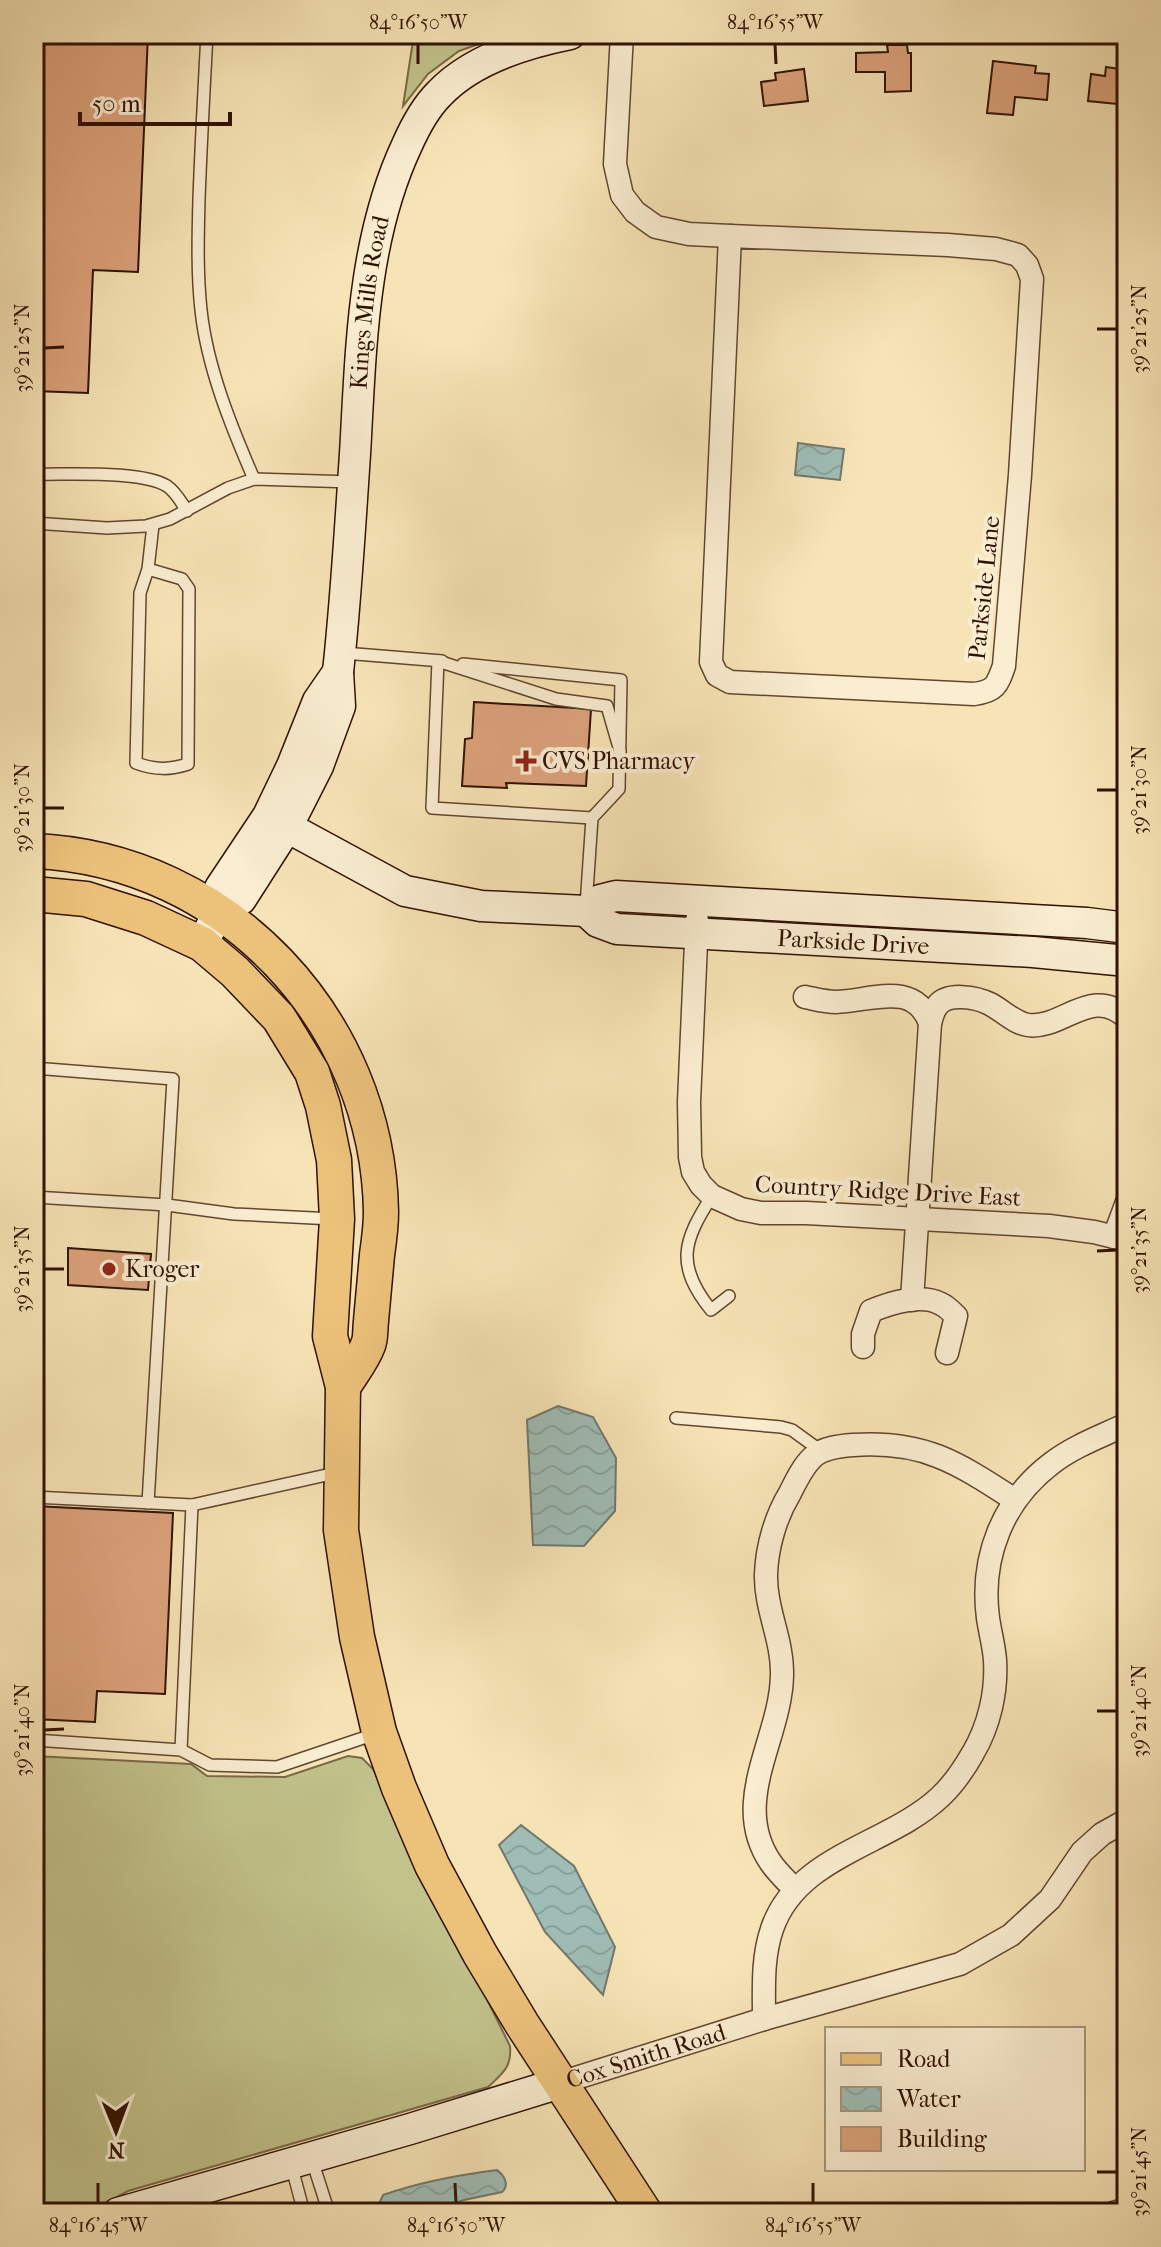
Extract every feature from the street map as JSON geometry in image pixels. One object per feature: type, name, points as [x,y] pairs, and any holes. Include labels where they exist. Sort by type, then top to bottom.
[{"type":"main road","points":[[34,851],[105,861],[222,906],[300,985],[327,1024],[351,1072],[369,1123],[378,1166],[381,1215],[369,1345],[343,1387]]},
{"type":"main road","points":[[34,894],[86,899],[146,918],[202,944],[235,972],[279,1018],[312,1072],[323,1106],[334,1160],[337,1219],[330,1336],[343,1387],[341,1530],[357,1637],[379,1732],[432,1865],[480,1954],[645,2213]]},
{"type":"street","name":"Kings Mills Road","points":[[222,906],[241,899],[287,827],[318,766],[340,706],[339,662],[360,370],[369,280],[392,177],[427,108],[455,80],[480,64],[522,47],[570,34]]},
{"type":"street","name":"Parkside Lane","points":[[622,34],[615,164],[622,195],[635,212],[656,227],[689,234],[932,244],[996,249],[1018,255],[1027,265],[1032,279],[1004,666],[998,684],[988,692],[974,694],[730,682],[717,675],[711,662],[730,236]]},
{"type":"street","name":"Kings Mills Road","points":[[202,944],[222,906],[220,888],[268,816],[318,701],[339,662]]},
{"type":"street","name":"Parkside Drive","points":[[287,827],[405,891],[481,906],[586,911],[598,922],[617,929],[696,933],[992,934],[1087,923],[1127,928]]},
{"type":"street","name":"Parkside Drive","points":[[586,911],[600,900],[616,896],[698,899],[992,934],[1127,961]]},
{"type":"street","points":[[698,899],[689,1102],[690,1157],[693,1172],[712,1196]]},
{"type":"street","points":[[805,997],[839,1002],[873,996],[898,997],[920,1004],[930,1023]]},
{"type":"street","points":[[912,1300],[930,1023],[938,1005],[943,1000],[954,998],[973,999],[990,1004],[1026,1025],[1043,1024],[1093,1005],[1108,1007],[1127,1018]]},
{"type":"street","name":"Country Ridge Drive East","points":[[712,1196],[741,1209],[761,1213],[1049,1226],[1120,1239]]},
{"type":"street","points":[[1120,1239],[1127,1202]]},
{"type":"street","points":[[863,1347],[863,1334],[871,1311],[893,1302],[912,1300],[940,1302],[956,1316],[947,1353]]},
{"type":"street","points":[[764,2019],[766,1949],[773,1926],[795,1890],[816,1872],[916,1816],[940,1798],[960,1775],[975,1750],[987,1722],[993,1693],[995,1663],[988,1618],[988,1567],[996,1537],[1009,1508],[1028,1483],[1052,1463],[1079,1446],[1127,1424]]},
{"type":"street","points":[[795,1890],[769,1861],[755,1818],[755,1787],[775,1723],[782,1675],[780,1642],[769,1607],[767,1559],[774,1528],[787,1497],[814,1455],[843,1445],[873,1444],[920,1450],[949,1459],[1015,1500]]},
{"type":"street","name":"Cox Smith Road","points":[[118,2213],[301,2161],[764,2019],[960,1964],[1011,1935],[1050,1899],[1082,1852],[1102,1834],[1127,1820]]},
{"type":"street","points":[[1113,2213],[1127,2209]]},
{"type":"lane","points":[[207,34],[199,223],[201,313],[224,401],[254,479]]},
{"type":"lane","points":[[34,474],[138,477],[156,481],[177,495],[187,511]]},
{"type":"lane","points":[[34,523],[107,528],[153,525],[187,511],[228,488],[254,479],[353,482]]},
{"type":"lane","points":[[148,569],[182,579],[189,589],[188,764],[174,768],[151,768],[136,763],[140,593],[148,569],[153,525]]},
{"type":"lane","points":[[438,661],[556,699],[607,706],[620,751]]},
{"type":"lane","points":[[438,661],[432,808],[592,818]]},
{"type":"lane","points":[[339,662],[438,661],[621,680],[619,789],[592,818],[586,911]]},
{"type":"lane","points":[[34,1068],[173,1079],[148,1503]]},
{"type":"lane","points":[[712,1196],[688,1240],[688,1267],[692,1283],[711,1310],[729,1296]]},
{"type":"lane","points":[[34,1197],[167,1205],[234,1214],[337,1219]]},
{"type":"lane","points":[[676,1418],[781,1427],[801,1436],[821,1452]]},
{"type":"lane","points":[[34,1497],[192,1505],[340,1472]]},
{"type":"lane","points":[[181,1750],[192,1505]]},
{"type":"lane","points":[[34,1740],[181,1750],[210,1765],[277,1767],[379,1732]]},
{"type":"lane","points":[[301,2161],[304,2213]]},
{"type":"lane","points":[[301,2161],[329,2213]]},
{"type":"green space","points":[[414,34],[507,34],[459,51],[428,74],[403,106]]},
{"type":"green space","points":[[34,1756],[191,1764],[207,1776],[285,1777],[348,1756],[362,1758],[373,1769],[510,2046],[510,2059],[505,2069],[488,2087],[128,2191],[88,2213],[34,2213]]},
{"type":"water","points":[[798,443],[844,449],[840,480],[795,475]]},
{"type":"water","points":[[558,1406],[593,1417],[616,1458],[615,1511],[584,1546],[533,1545],[527,1420]]},
{"type":"water","points":[[521,1825],[574,1866],[615,1947],[603,1995],[545,1932],[499,1845]]},
{"type":"water","points":[[497,2170],[505,2180],[506,2186],[502,2192],[424,2213],[381,2213],[378,2206],[383,2195],[397,2190]]},
{"type":"building","points":[[34,34],[148,34],[138,272],[93,270],[88,393],[34,391]]},
{"type":"building","points":[[887,45],[907,45],[908,53],[911,53],[911,91],[885,92],[885,72],[856,72],[856,53],[888,52]]},
{"type":"building","points":[[993,61],[1036,66],[1035,73],[1049,74],[1047,100],[1015,97],[1013,115],[987,113]]},
{"type":"building","points":[[1106,67],[1127,70],[1127,105],[1088,101],[1091,74],[1105,76]]},
{"type":"building","points":[[804,69],[808,101],[764,106],[761,82],[776,80],[775,73]]},
{"type":"building","name":"CVS Pharmacy","points":[[474,702],[591,709],[586,786],[506,783],[507,788],[462,786],[465,739],[472,738]]},
{"type":"building","name":"Kroger","points":[[68,1248],[151,1254],[148,1290],[68,1285]]},
{"type":"building","points":[[34,1506],[173,1513],[165,1694],[97,1691],[95,1722],[34,1719]]},
{"type":"place","name":"CVS Pharmacy","points":[[526,761]]},
{"type":"place","name":"Kroger","points":[[109,1269]]}]
